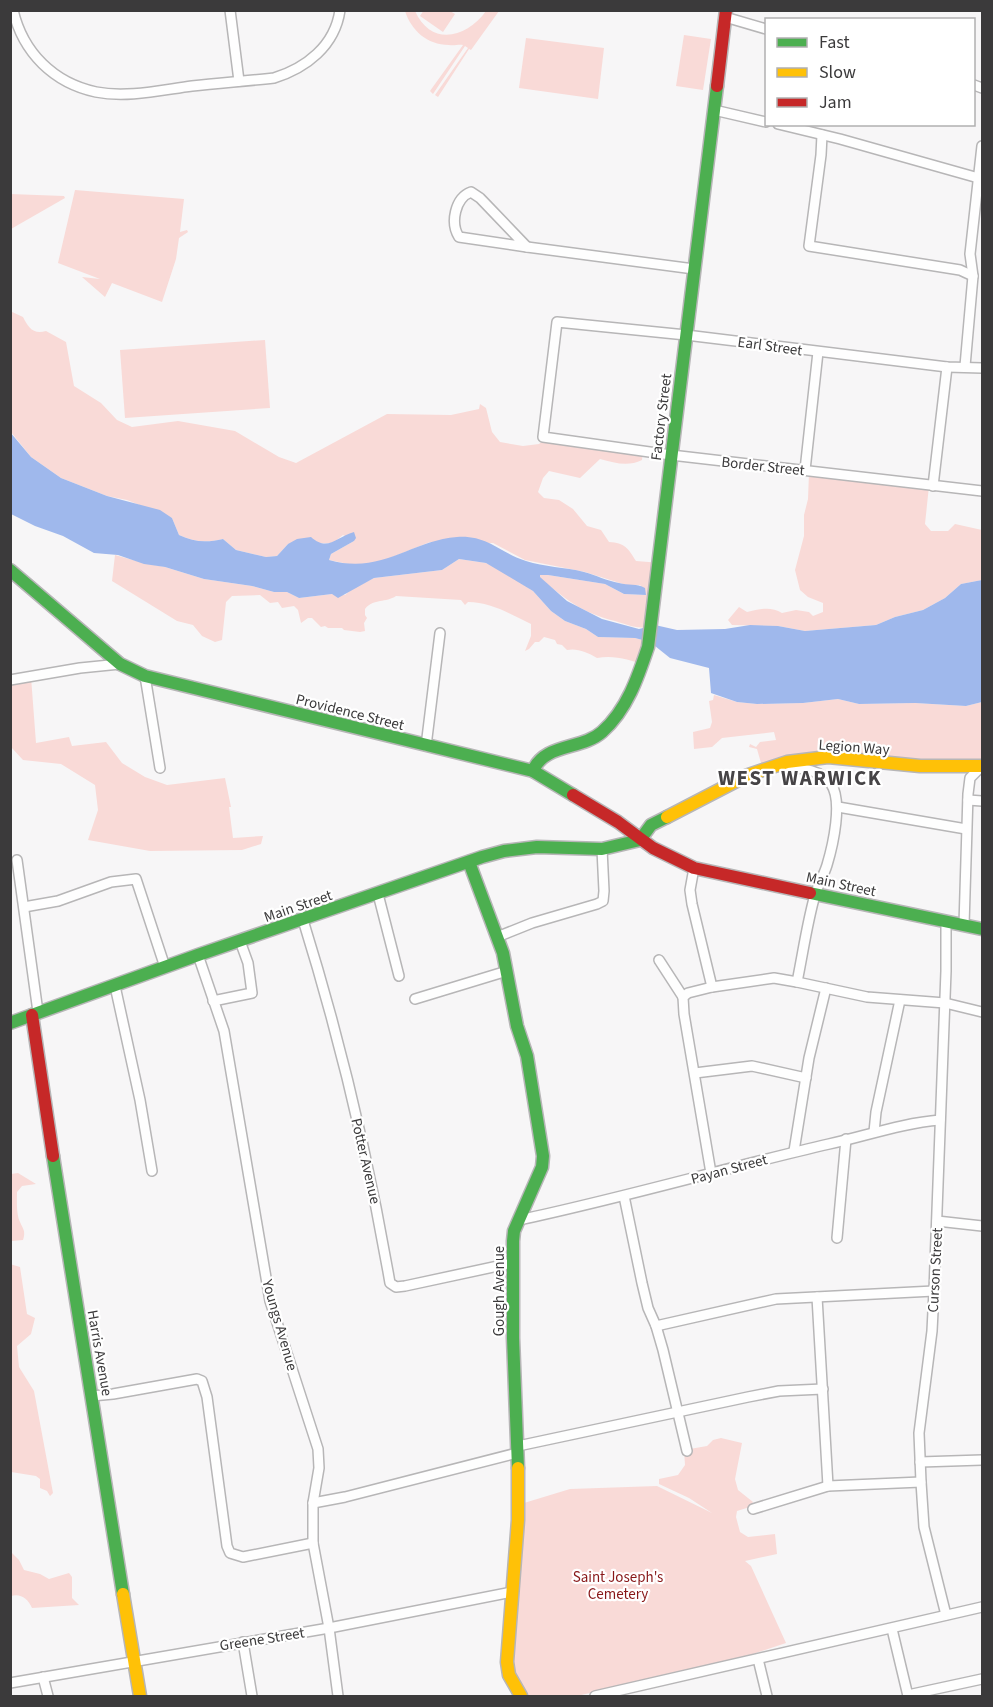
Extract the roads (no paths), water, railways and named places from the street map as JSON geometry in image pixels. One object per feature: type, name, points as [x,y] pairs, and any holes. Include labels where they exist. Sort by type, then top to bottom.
[{"type":"street","points":[[13,10],[28,49],[52,73],[74,85],[97,92],[124,93],[274,78],[293,72],[322,50],[338,24],[340,10]]},
{"type":"street","points":[[230,10],[239,81]]},
{"type":"street","points":[[725,14],[765,29]]},
{"type":"street","name":"Factory Street","points":[[533,771],[535,764],[544,755],[590,741],[605,729],[636,684],[648,647],[725,14]]},
{"type":"street","points":[[714,110],[765,122]]},
{"type":"street","points":[[786,126],[981,179]]},
{"type":"street","points":[[822,135],[809,246],[960,270],[973,276]]},
{"type":"street","points":[[965,366],[973,276],[970,254],[981,179],[982,146]]},
{"type":"street","points":[[527,247],[480,198],[471,192],[460,201],[455,215],[456,232],[459,237],[527,247],[694,269]]},
{"type":"street","points":[[973,276],[982,269]]},
{"type":"street","name":"Earl Street","points":[[543,438],[557,322],[686,335],[947,367],[982,368]]},
{"type":"street","points":[[805,470],[818,352]]},
{"type":"street","points":[[933,486],[947,367]]},
{"type":"street","name":"Border Street","points":[[543,438],[982,491]]},
{"type":"street","name":"Providence Street","points":[[10,570],[120,663],[145,676],[533,771],[618,822],[640,840],[694,868]]},
{"type":"street","points":[[426,746],[440,633]]},
{"type":"street","points":[[10,671],[15,679],[120,663]]},
{"type":"street","points":[[145,676],[160,768]]},
{"type":"street","name":"Legion Way","points":[[640,840],[651,825],[748,775],[787,762],[828,758],[920,766],[982,766]]},
{"type":"street","points":[[778,766],[808,769],[822,775],[834,789],[838,807],[827,865],[816,894],[797,982]]},
{"type":"street","points":[[964,925],[966,829],[970,778],[982,766]]},
{"type":"street","points":[[968,800],[982,801]]},
{"type":"street","points":[[838,807],[966,829]]},
{"type":"street","points":[[497,937],[532,923],[603,901],[602,849],[640,840]]},
{"type":"street","name":"Main Street","points":[[10,1023],[198,955],[504,851],[602,849]]},
{"type":"street","points":[[17,860],[35,1014]]},
{"type":"street","name":"Gough Avenue","points":[[469,862],[507,971],[517,1026],[527,1056],[543,1156],[542,1167],[514,1232],[512,1263],[518,1520],[507,1662],[509,1676],[520,1696]]},
{"type":"street","points":[[694,868],[690,890],[692,904],[712,987]]},
{"type":"street","name":"Main Street","points":[[694,868],[982,929]]},
{"type":"street","points":[[24,907],[58,901],[111,882],[136,879],[165,967]]},
{"type":"street","points":[[378,894],[399,976]]},
{"type":"street","name":"Potter Avenue","points":[[303,920],[368,1164],[390,1283],[396,1287],[405,1286],[512,1263]]},
{"type":"street","name":"Curson Street","points":[[946,922],[932,1330],[919,1433],[924,1527],[946,1615]]},
{"type":"street","points":[[213,1001],[252,993],[248,963],[240,941]]},
{"type":"street","name":"Youngs Avenue","points":[[198,955],[224,1031],[270,1301],[318,1449],[319,1468],[314,1503],[313,1543],[329,1628],[338,1696]]},
{"type":"street","points":[[659,960],[683,996],[684,1014],[711,1173]]},
{"type":"street","points":[[415,999],[507,971]]},
{"type":"street","points":[[683,996],[712,987],[774,978],[867,998],[945,1003],[982,1012]]},
{"type":"street","points":[[115,986],[140,1100],[152,1171]]},
{"type":"street","points":[[794,1151],[806,1078],[826,988]]},
{"type":"street","points":[[874,1132],[876,1112],[900,1000]]},
{"type":"street","name":"Harris Avenue","points":[[35,1014],[140,1696]]},
{"type":"street","points":[[695,1073],[752,1066],[806,1078]]},
{"type":"street","name":"Payan Street","points":[[519,1220],[624,1196],[794,1151],[918,1122],[940,1120]]},
{"type":"street","points":[[837,1238],[846,1139]]},
{"type":"street","points":[[624,1196],[648,1308],[656,1326],[687,1451]]},
{"type":"street","points":[[937,1221],[982,1226]]},
{"type":"street","points":[[656,1326],[776,1299],[934,1291]]},
{"type":"street","points":[[817,1297],[828,1486]]},
{"type":"street","points":[[92,1396],[197,1379],[201,1381],[207,1397],[227,1546],[230,1552],[239,1557],[313,1543]]},
{"type":"street","points":[[314,1503],[345,1497],[518,1449],[677,1412],[765,1393],[823,1389]]},
{"type":"street","points":[[920,1462],[982,1460]]},
{"type":"street","points":[[753,1509],[828,1486],[921,1482]]},
{"type":"street","name":"Greene Street","points":[[10,1683],[329,1628],[512,1592]]},
{"type":"street","points":[[595,1696],[982,1607]]},
{"type":"street","points":[[892,1629],[908,1696],[982,1679]]},
{"type":"street","points":[[243,1642],[252,1696]]},
{"type":"street","points":[[758,1659],[767,1696]]},
{"type":"street","points":[[43,1677],[48,1696]]},
{"type":"water","points":[[10,432],[31,457],[61,478],[107,496],[160,510],[172,518],[179,535],[190,539],[206,541],[223,539],[236,550],[266,557],[277,556],[288,544],[297,539],[311,537],[327,543],[354,532],[356,538],[354,541],[331,554],[329,560],[365,563],[395,556],[424,544],[468,537],[486,542],[526,561],[577,570],[622,584],[645,588],[646,595],[624,594],[605,584],[540,575],[567,601],[602,619],[639,629],[655,625],[677,630],[725,629],[750,625],[778,626],[805,631],[876,625],[895,617],[923,610],[945,598],[961,584],[982,580],[982,702],[966,706],[915,703],[859,704],[838,699],[803,703],[737,702],[711,693],[709,668],[670,658],[650,642],[635,638],[598,637],[586,629],[565,621],[551,611],[533,591],[486,563],[459,559],[442,570],[374,578],[338,598],[332,594],[299,598],[287,592],[274,592],[252,586],[204,579],[118,555],[94,553],[63,536],[11,514]]},
{"type":"district","name":"WEST WARWICK","points":[[800,778]]},
{"type":"park label","name":"Saint Joseph's Cemetery","points":[[618,1586]]}]
